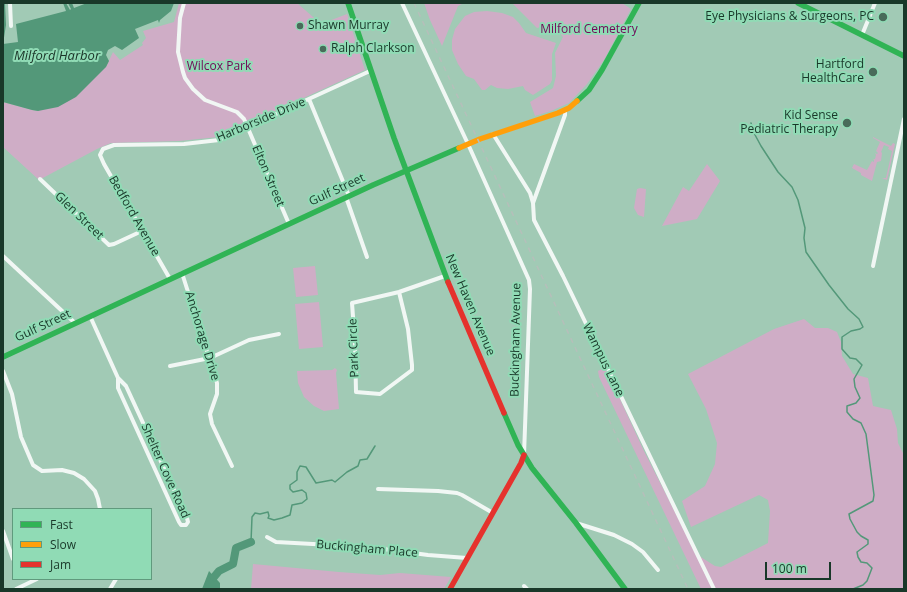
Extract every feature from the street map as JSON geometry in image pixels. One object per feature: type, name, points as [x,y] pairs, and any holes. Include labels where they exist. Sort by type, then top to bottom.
[{"type":"main road","name":"New Haven Avenue","points":[[348,3],[370,71],[445,276],[524,455],[532,468],[576,523],[625,589]]},
{"type":"main road","name":"Gulf Street","points":[[3,357],[348,196],[493,134],[565,110],[589,90],[640,3]]},
{"type":"main road","points":[[798,3],[904,56]]},
{"type":"main road","name":"Buckingham Avenue","points":[[450,589],[524,455]]},
{"type":"street","points":[[10,3],[11,26]]},
{"type":"street","name":"Elton Street","points":[[184,3],[180,18],[178,52],[182,72],[193,89],[205,100],[237,112],[244,119],[289,224]]},
{"type":"street","name":"Buckingham Avenue","points":[[402,3],[468,144],[530,283],[524,455]]},
{"type":"street","points":[[862,35],[875,3]]},
{"type":"street","name":"Harborside Drive","points":[[101,152],[104,149],[114,145],[184,144],[216,140],[248,127],[370,71]]},
{"type":"street","points":[[309,99],[348,196],[366,257]]},
{"type":"street","points":[[533,204],[565,115],[565,110]]},
{"type":"street","points":[[873,266],[904,119]]},
{"type":"street","name":"Wampus Lane","points":[[493,134],[525,184],[533,204],[534,220],[563,276],[714,589]]},
{"type":"street","name":"Bedford Avenue","points":[[101,152],[101,157],[104,164],[170,279]]},
{"type":"street","name":"Glen Street","points":[[40,179],[109,245],[142,231]]},
{"type":"street","points":[[3,256],[74,323]]},
{"type":"street","name":"Anchorage Drive","points":[[182,273],[218,386],[218,394],[210,414],[212,424],[232,466]]},
{"type":"street","points":[[399,292],[445,276]]},
{"type":"street","name":"Park Circle","points":[[399,292],[408,329],[412,370],[380,394],[356,392],[352,304],[399,292]]},
{"type":"street","name":"Shelter Cove Road","points":[[90,316],[118,378],[126,386],[188,518],[186,525],[181,525],[179,522],[118,388],[118,378]]},
{"type":"street","points":[[170,366],[210,358],[249,340],[279,334]]},
{"type":"street","points":[[3,371],[12,394],[21,437],[33,465],[44,472],[62,470],[78,475],[87,481],[94,491],[98,499],[100,508]]},
{"type":"street","points":[[144,443],[151,440]]},
{"type":"street","points":[[378,489],[457,493],[493,513]]},
{"type":"street","points":[[576,523],[614,535],[629,542],[643,552],[658,570]]},
{"type":"street","points":[[3,530],[12,556]]},
{"type":"street","name":"Buckingham Place","points":[[267,537],[276,542],[368,547],[428,555],[467,558]]},
{"type":"street","points":[[22,580],[24,584]]},
{"type":"street","points":[[16,589],[34,580]]},
{"type":"street","points":[[110,589],[115,580]]},
{"type":"green space","name":"Wilcox Park","points":[[179,3],[297,3],[321,24],[347,14],[365,70],[218,137],[179,141],[111,143],[39,180],[3,147],[3,102],[38,111],[106,67],[113,52],[120,60],[143,45],[142,43],[146,38],[143,31],[174,22]]},
{"type":"green space","points":[[424,3],[464,3],[458,6],[442,46],[430,20]]},
{"type":"green space","name":"Milford Cemetery","points":[[512,3],[622,3],[631,9],[604,60],[587,84],[569,103],[535,116],[530,102],[553,88],[556,76],[555,53],[563,37],[552,24],[537,28]]},
{"type":"green space","points":[[487,11],[502,13],[513,17],[526,33],[556,43],[552,54],[552,80],[550,84],[533,95],[525,90],[523,86],[508,89],[497,88],[491,85],[485,90],[482,90],[474,79],[466,76],[458,64],[452,50],[452,40],[455,29],[465,16],[474,12]]},
{"type":"green space","points":[[873,137],[891,146],[893,143],[895,144],[887,180],[882,178],[886,178],[892,151],[888,149],[889,147],[884,145],[881,152],[881,161],[877,162],[872,181],[852,168],[854,164],[867,170],[872,161],[874,162],[873,159],[875,159],[875,153],[878,153],[876,151],[880,142]]},
{"type":"green space","points":[[707,164],[720,181],[697,219],[662,226],[683,187],[689,191]]},
{"type":"green space","points":[[637,189],[646,189],[644,217],[638,215],[634,208]]},
{"type":"green space","points":[[315,266],[318,295],[296,297],[293,268]]},
{"type":"green space","points":[[319,302],[323,347],[299,349],[295,304]]},
{"type":"green space","points":[[804,319],[815,328],[828,328],[837,332],[841,342],[842,356],[853,374],[868,378],[873,406],[891,410],[897,429],[898,443],[904,455],[904,589],[701,589],[599,377],[598,371],[602,369],[607,371],[644,451],[696,554],[715,566],[721,567],[768,543],[770,511],[768,500],[759,495],[691,527],[682,501],[705,486],[715,464],[717,443],[706,409],[688,374],[774,329]]},
{"type":"green space","points":[[335,368],[337,370],[339,409],[324,411],[314,406],[304,397],[298,383],[297,371],[332,370]]},
{"type":"green space","points":[[253,564],[380,575],[400,573],[451,577],[444,589],[251,589]]},
{"type":"water","points":[[3,3],[5,3],[6,25],[3,44]]},
{"type":"water","name":"Milford Harbor","points":[[63,3],[66,3],[70,10],[71,9],[68,3],[72,3],[74,8],[87,3],[174,3],[171,11],[160,20],[159,23],[158,20],[135,29],[139,38],[122,50],[115,46],[108,50],[106,55],[109,61],[106,67],[76,97],[58,107],[38,111],[3,102],[3,44],[18,42],[16,24],[66,11]]},
{"type":"water","points":[[209,571],[220,583],[220,589],[202,589]]},
{"type":"waterway","points":[[751,123],[754,133],[761,146],[778,172],[792,187],[798,200],[805,228],[804,238],[806,252],[829,285],[848,309],[859,319],[863,327],[851,331],[842,337],[842,349],[850,358],[856,359],[862,365],[854,379],[855,387],[860,398],[856,403],[847,406],[847,412],[853,419],[861,423],[866,434],[874,495],[873,501],[849,514],[857,532],[868,540],[868,544],[857,552],[858,557],[861,562],[867,563],[872,568],[867,581],[863,585],[853,589]]},
{"type":"waterway","points":[[251,542],[252,517],[255,513],[260,514],[268,512],[268,518],[274,520],[282,518],[290,515],[292,505],[302,503],[307,499],[306,493],[302,490],[293,492],[290,489],[290,485],[297,480],[297,472],[300,466],[306,467],[316,483],[332,480],[335,482],[347,472],[358,466],[360,460],[367,459],[375,446]]},
{"type":"waterway","points":[[214,577],[219,571],[233,564],[236,548],[251,542]]},
{"type":"railway","points":[[414,3],[688,589]]},
{"type":"traffic: fast","points":[[348,3],[394,138],[448,282]]},
{"type":"traffic: fast","points":[[577,101],[589,90],[602,70],[639,3]]},
{"type":"traffic: fast","points":[[798,3],[904,56]]},
{"type":"traffic: fast","points":[[3,357],[373,185],[459,148]]},
{"type":"traffic: fast","points":[[504,413],[518,445],[532,468],[576,523],[625,589]]},
{"type":"traffic: slow","points":[[459,148],[480,139],[558,113],[569,108],[577,101]]},
{"type":"traffic: jam","points":[[448,282],[504,413]]},
{"type":"traffic: jam","points":[[450,589],[521,463],[524,455]]},
{"type":"place","name":"Eye Physicians & Surgeons, PC","points":[[883,17]]},
{"type":"place","name":"Shawn Murray","points":[[300,26]]},
{"type":"place","name":"Ralph Clarkson","points":[[323,49]]},
{"type":"place","name":"Hartford HealthCare","points":[[873,72]]},
{"type":"place","name":"Kid Sense Pediatric Therapy","points":[[847,123]]}]
